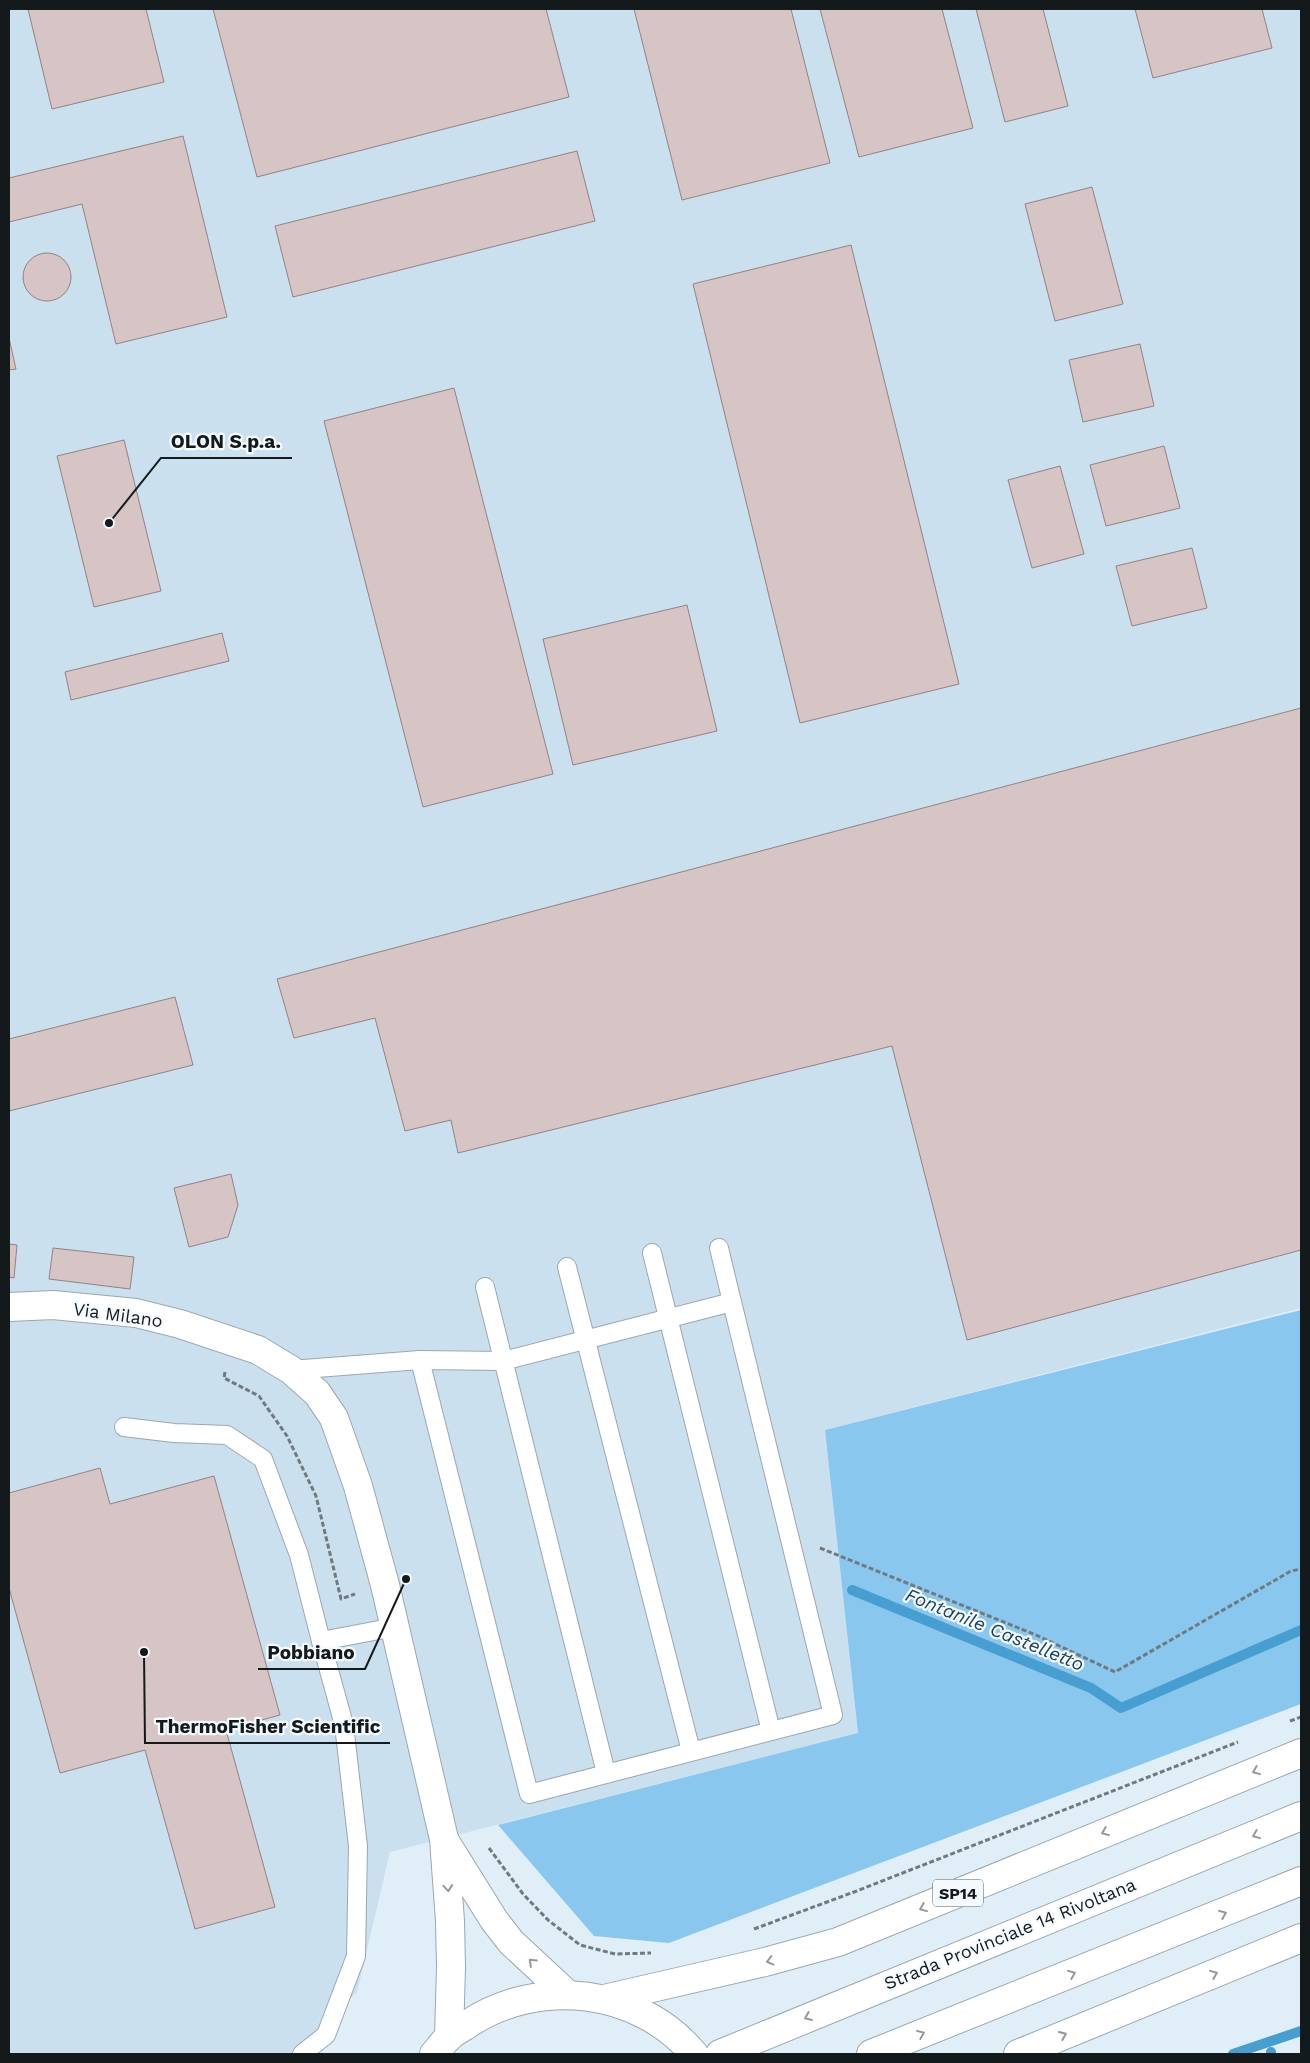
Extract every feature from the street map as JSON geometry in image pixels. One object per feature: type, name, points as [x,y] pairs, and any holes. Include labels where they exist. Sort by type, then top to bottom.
[{"type":"main road","name":"Via Milano","points":[[9,1307],[53,1305],[136,1314],[180,1324],[258,1350],[291,1370],[317,1393],[334,1418],[358,1486],[395,1628],[444,1839]]},
{"type":"main road","name":"SP14","points":[[604,1999],[765,1962],[838,1942],[1301,1753]]},
{"type":"main road","name":"Strada Provinciale 14 Rivoltana","points":[[720,2054],[1301,1816]]},
{"type":"main road","points":[[444,1839],[499,1927],[516,1946],[568,1995]]},
{"type":"main road","points":[[441,2045],[451,1967],[450,1921],[444,1839]]},
{"type":"main road","points":[[874,2053],[1301,1881]]},
{"type":"main road","points":[[1018,2054],[1301,1938]]},
{"type":"main road","points":[[441,2045],[480,2016],[503,2006],[543,1996],[568,1995],[604,1999],[626,2006],[648,2017],[669,2031],[694,2054]]},
{"type":"lane","points":[[420,1360],[530,1794],[833,1715],[720,1248]]},
{"type":"lane","points":[[652,1253],[771,1731]]},
{"type":"lane","points":[[567,1267],[691,1751]]},
{"type":"lane","points":[[485,1288],[606,1773]]},
{"type":"lane","points":[[291,1370],[420,1360],[504,1362],[732,1302]]},
{"type":"lane","points":[[124,1427],[174,1433],[227,1435],[263,1459],[299,1555],[344,1725],[358,1846],[356,1956],[326,2035],[302,2054]]},
{"type":"lane","points":[[321,1641],[395,1628]]},
{"type":"path","points":[[789,1536],[1036,1635],[1115,1672],[1291,1571],[1301,1569]]},
{"type":"shaded area","points":[[9,9],[1301,9],[1301,1308],[825,1430],[858,1733],[390,1852],[357,1992],[293,2054],[9,2054]]},
{"type":"shaded area","points":[[1301,1310],[1301,1704],[669,1943],[594,1936],[498,1825],[858,1733],[825,1430]]},
{"type":"building","points":[[28,9],[146,9],[164,82],[52,109]]},
{"type":"building","points":[[213,9],[546,9],[569,97],[257,177]]},
{"type":"building","points":[[634,9],[791,9],[830,163],[682,200]]},
{"type":"building","points":[[820,9],[942,9],[973,128],[859,157]]},
{"type":"building","points":[[976,9],[1043,9],[1068,106],[1005,122]]},
{"type":"building","points":[[1135,9],[1262,9],[1272,48],[1153,78]]},
{"type":"building","points":[[183,136],[227,317],[116,344],[82,204],[9,222],[9,178]]},
{"type":"building","points":[[577,151],[595,221],[293,297],[275,226]]},
{"type":"building","points":[[1092,187],[1123,304],[1055,321],[1025,204]]},
{"type":"building","points":[[851,245],[959,684],[800,723],[693,284]]},
{"type":"building","points":[[42,253],[52,253],[61,257],[67,263],[70,268],[70,286],[61,297],[52,301],[42,301],[33,297],[27,291],[23,282],[23,272],[27,263],[33,257]]},
{"type":"building","points":[[9,338],[16,369],[9,370]]},
{"type":"building","points":[[1140,344],[1154,406],[1083,422],[1069,360]]},
{"type":"building","points":[[454,388],[553,774],[423,807],[324,421]]},
{"type":"building","points":[[124,440],[161,591],[94,607],[57,456]]},
{"type":"building","points":[[1164,446],[1180,508],[1106,526],[1090,465]]},
{"type":"building","points":[[1060,466],[1084,554],[1032,568],[1008,480]]},
{"type":"building","points":[[1192,548],[1207,608],[1132,626],[1116,566]]},
{"type":"building","points":[[687,605],[717,731],[573,765],[543,639]]},
{"type":"building","points":[[222,633],[229,661],[71,700],[65,672]]},
{"type":"building","points":[[1301,708],[1301,1250],[967,1340],[892,1046],[458,1153],[451,1120],[405,1131],[375,1018],[294,1038],[277,979]]},
{"type":"building","points":[[175,997],[193,1065],[9,1111],[9,1039]]},
{"type":"building","points":[[231,1174],[238,1205],[228,1237],[189,1247],[174,1188]]},
{"type":"building","points":[[9,1244],[17,1245],[14,1278],[9,1277]]},
{"type":"building","points":[[53,1248],[134,1257],[130,1289],[49,1279]]},
{"type":"building","points":[[100,1468],[110,1504],[214,1476],[280,1715],[226,1730],[275,1907],[195,1929],[145,1750],[60,1773],[9,1588],[9,1493]]},
{"type":"waterway","name":"Fontanile Castelletto","points":[[852,1590],[1091,1688],[1121,1708],[1301,1630]]},
{"type":"waterway","name":"Fontanile Castelletto","points":[[1233,2054],[1301,2031]]},
{"type":"place","name":"OLON S.p.a.","points":[[109,523]]},
{"type":"place","name":"Pobbiano","points":[[406,1579]]},
{"type":"place","name":"ThermoFisher Scientific","points":[[144,1652]]}]
